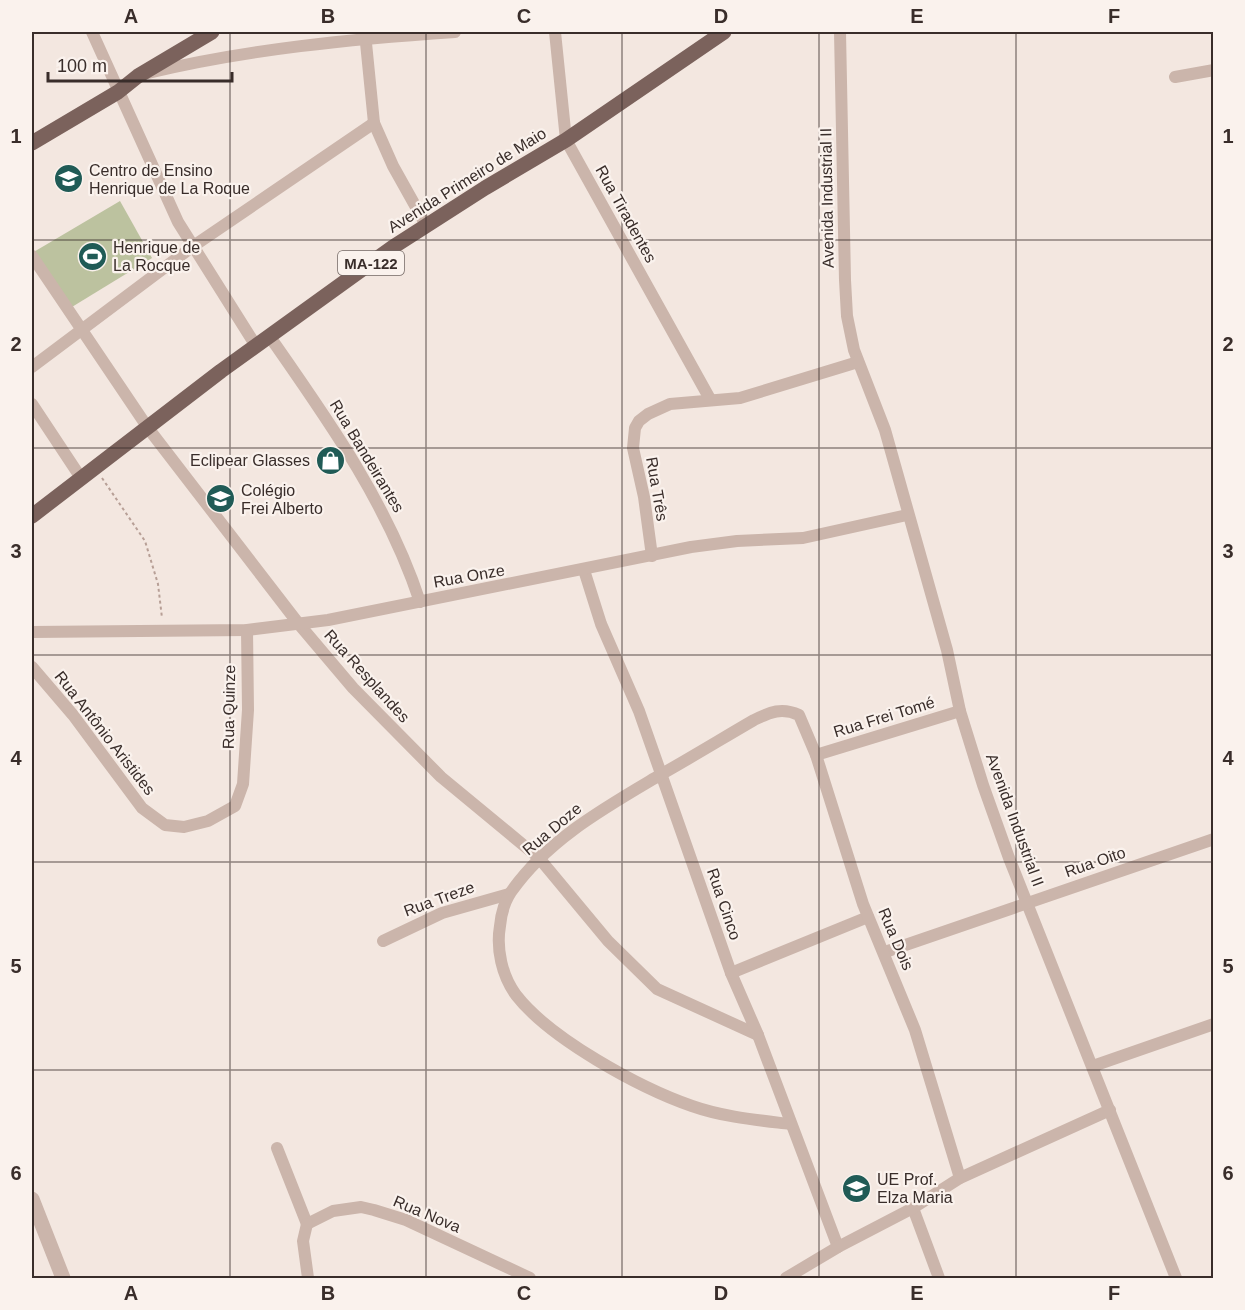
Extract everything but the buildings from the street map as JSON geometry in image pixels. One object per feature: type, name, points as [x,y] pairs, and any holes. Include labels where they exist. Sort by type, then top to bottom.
[{"type":"main road","points":[[32,143],[212,32]]},
{"type":"main road","name":"Avenida Primeiro de Maio","points":[[32,514],[256,346],[426,225],[566,140],[724,32]]},
{"type":"street","points":[[92,32],[192,247],[256,346]]},
{"type":"street","points":[[138,76],[197,62],[365,35],[455,32]]},
{"type":"street","name":"Rua Tiradentes","points":[[555,32],[566,140],[710,399]]},
{"type":"street","name":"Avenida Industrial II","points":[[840,32],[846,304],[850,336],[885,430],[943,634],[960,711],[996,823],[1176,1278]]},
{"type":"street","points":[[365,35],[374,123],[393,166],[426,225]]},
{"type":"street","points":[[1175,77],[1214,70]]},
{"type":"street","points":[[32,368],[81,328],[192,247],[374,123]]},
{"type":"street","name":"Rua Resplandes","points":[[32,259],[148,428],[298,623],[353,688],[441,777],[539,858],[608,941],[657,989],[758,1035]]},
{"type":"street","name":"Rua Bandeirantes","points":[[270,337],[331,426],[367,484],[405,558],[420,602]]},
{"type":"street","points":[[710,399],[740,398],[858,362]]},
{"type":"street","name":"Rua Três","points":[[652,556],[644,497],[633,448],[635,429],[639,421],[657,409],[687,400],[710,399]]},
{"type":"street","points":[[32,404],[81,478]]},
{"type":"street","name":"Rua Onze","points":[[32,632],[247,630],[386,610],[737,541],[803,538],[908,515]]},
{"type":"street","name":"Rua Cinco","points":[[584,570],[601,624],[639,711],[731,973],[758,1035],[838,1247]]},
{"type":"street","name":"Rua Quinze","points":[[153,818],[176,827],[208,821],[235,806],[243,784],[248,710],[247,630]]},
{"type":"street","name":"Rua Antônio Aristides","points":[[32,667],[73,715],[142,808],[153,818]]},
{"type":"street","name":"Rua Doze","points":[[790,1124],[730,1116],[668,1097],[594,1057],[541,1019],[516,995],[508,982],[499,953],[498,936],[501,917],[509,894],[539,858],[582,823],[768,713],[789,710],[799,715]]},
{"type":"street","name":"Rua Frei Tomé","points":[[816,755],[960,711]]},
{"type":"street","name":"Rua Dois","points":[[799,715],[816,755],[868,917],[885,952],[915,1030],[960,1178]]},
{"type":"street","name":"Rua Oito","points":[[885,952],[1214,839]]},
{"type":"street","name":"Rua Treze","points":[[383,942],[442,913],[509,894]]},
{"type":"street","points":[[731,973],[868,917]]},
{"type":"street","points":[[1093,1066],[1214,1024]]},
{"type":"street","points":[[786,1278],[838,1247],[913,1208],[960,1178],[1110,1110]]},
{"type":"street","points":[[277,1148],[307,1224],[303,1241],[308,1278]]},
{"type":"street","points":[[32,1199],[63,1278]]},
{"type":"street","name":"Rua Nova","points":[[307,1224],[326,1214],[346,1208],[374,1210],[406,1220],[530,1278]]},
{"type":"street","points":[[913,1208],[939,1278]]},
{"type":"path","points":[[96,468],[145,542],[158,584],[164,631]]},
{"type":"green space","name":"Henrique de La Rocque","points":[[120,201],[152,258],[67,310],[32,253]]},
{"type":"place","name":"Centro de Ensino Henrique de La Roque","points":[[68,179]]},
{"type":"place","name":"Henrique de La Rocque","points":[[92,256]]},
{"type":"place","name":"Eclipear Glasses","points":[[331,460]]},
{"type":"place","name":"Colégio Frei Alberto","points":[[220,499]]},
{"type":"place","name":"UE Prof. Elza Maria","points":[[856,1188]]}]
